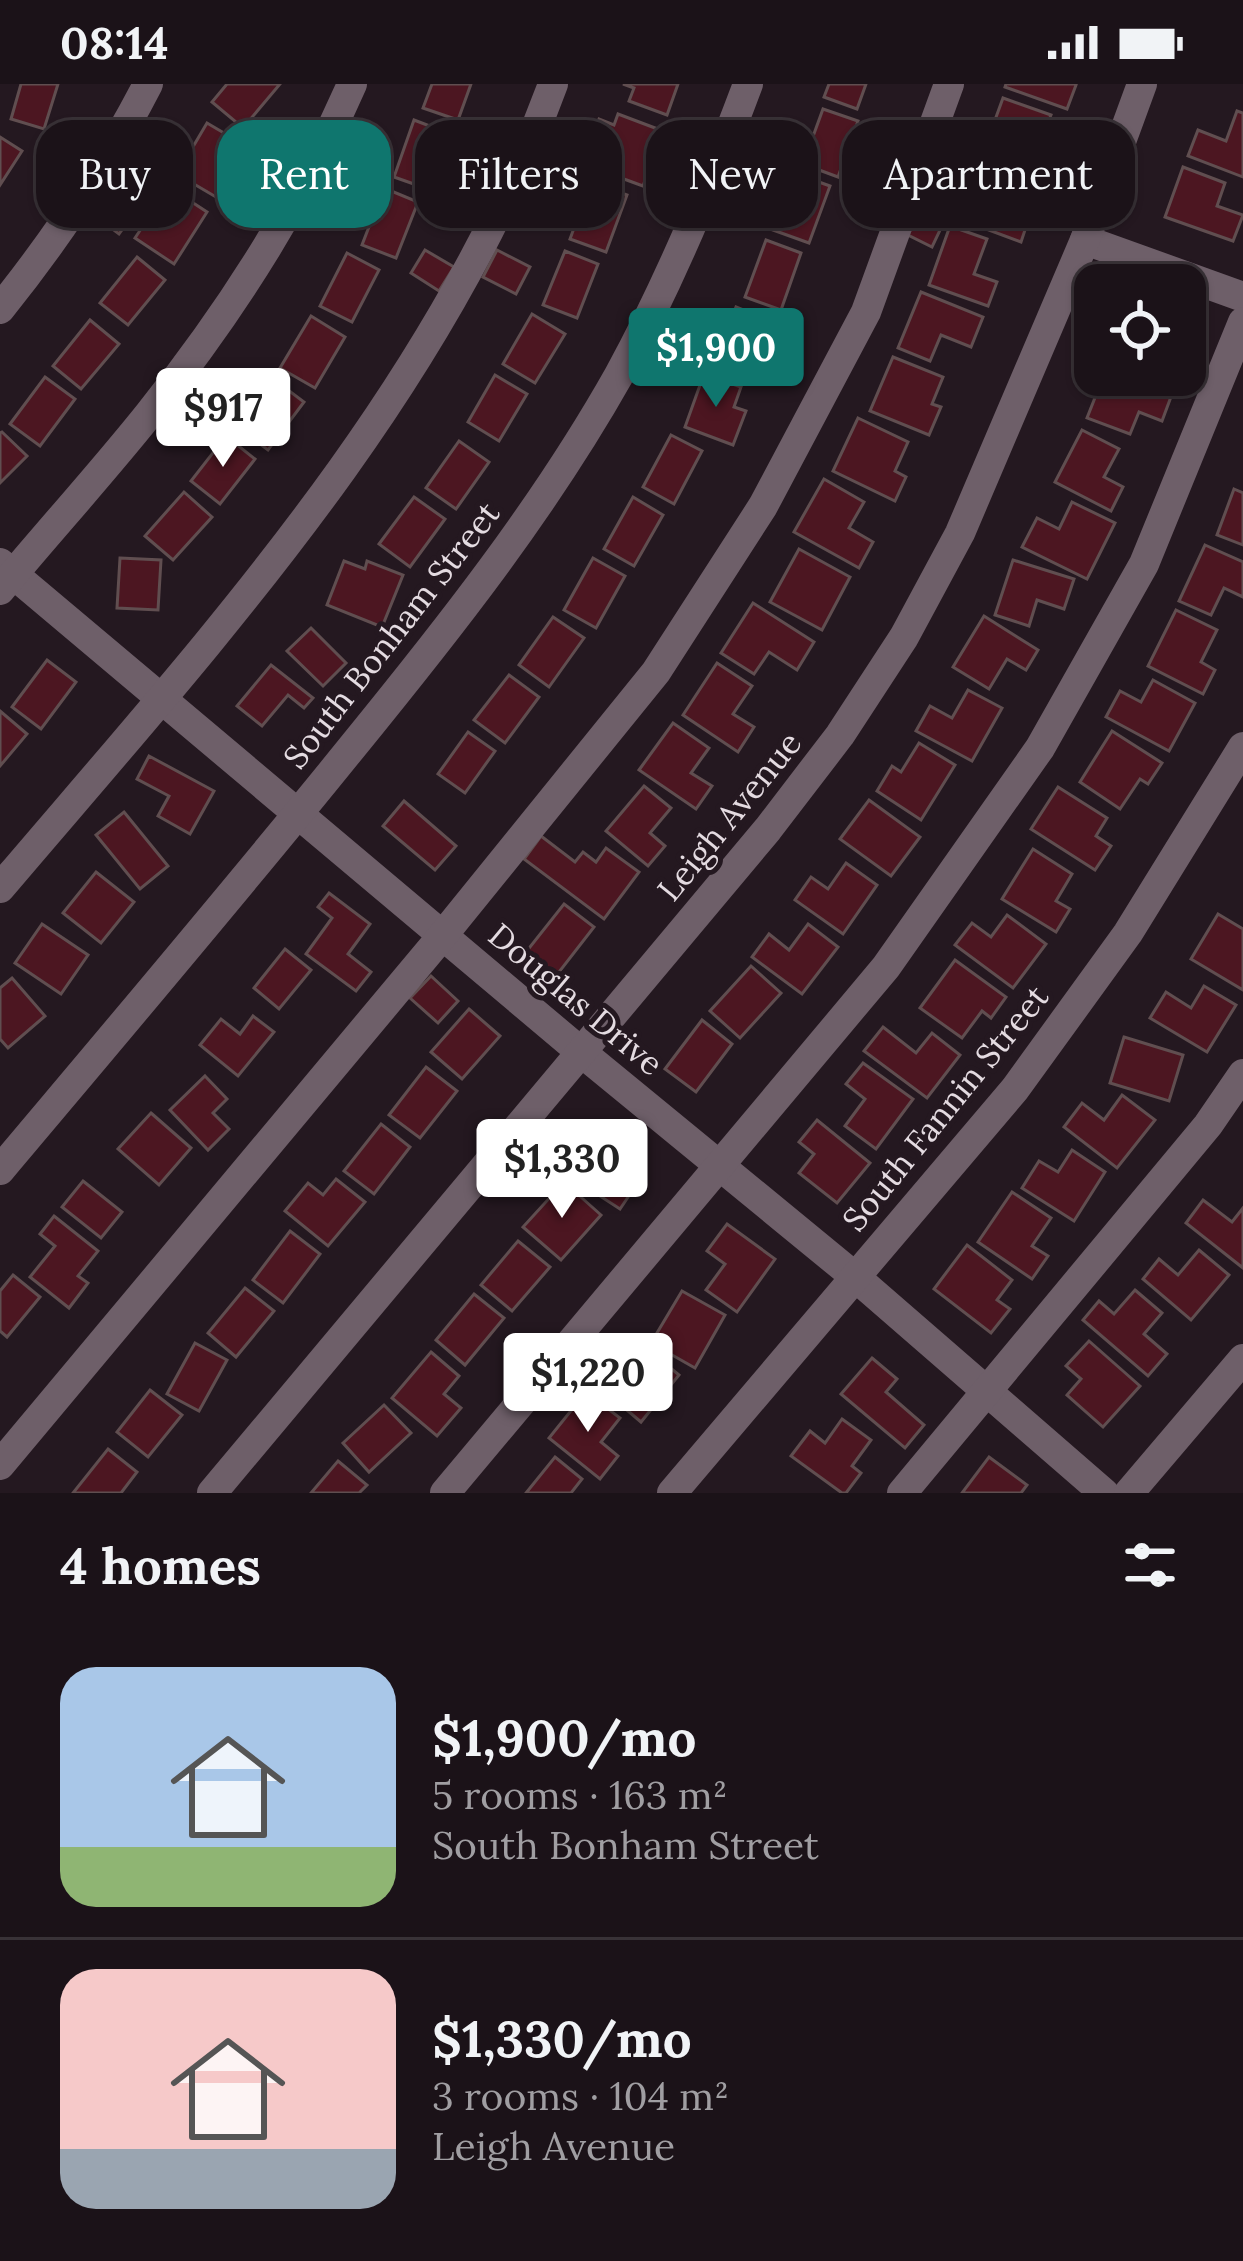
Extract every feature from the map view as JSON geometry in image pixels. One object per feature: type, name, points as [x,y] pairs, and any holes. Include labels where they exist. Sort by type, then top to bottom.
[{"type":"street","points":[[0,309],[115,148],[148,84]]},
{"type":"street","points":[[4,576],[150,413],[222,316],[288,213],[352,84]]},
{"type":"street","points":[[0,888],[298,530],[388,404],[468,272],[532,140],[553,84]]},
{"type":"street","name":"South Bonham Street","points":[[0,1170],[462,612],[549,486],[618,375],[682,248],[748,84]]},
{"type":"street","points":[[0,1465],[656,673],[763,506],[866,312],[949,84]]},
{"type":"street","name":"Leigh Avenue","points":[[212,1493],[768,829],[840,735],[904,637],[960,533],[1085,240],[1142,84]]},
{"type":"street","points":[[1085,240],[1243,297]]},
{"type":"street","points":[[445,1493],[886,967],[1040,748],[1144,564],[1243,322]]},
{"type":"street","name":"Douglas Drive","points":[[4,576],[161,698],[854,1276],[1104,1493]]},
{"type":"street","name":"South Fannin Street","points":[[672,1493],[1015,1089],[1128,933],[1243,747]]},
{"type":"street","points":[[902,1493],[1208,1125],[1243,1074]]},
{"type":"street","points":[[1129,1493],[1243,1359]]},
{"type":"building","points":[[21,84],[58,84],[47,120],[36,120],[36,127],[11,119]]},
{"type":"building","points":[[227,84],[280,84],[250,120],[233,120],[212,102]]},
{"type":"building","points":[[432,84],[471,84],[458,120],[423,108]]},
{"type":"building","points":[[623,84],[678,84],[667,115],[629,101],[634,88]]},
{"type":"building","points":[[829,84],[866,84],[857,109],[824,97]]},
{"type":"building","points":[[1006,84],[1074,84],[1076,85],[1067,109]]},
{"type":"building","points":[[1003,98],[1051,115],[1049,120],[995,120]]},
{"type":"building","points":[[823,109],[855,120],[842,120],[838,177],[818,170],[818,123]]},
{"type":"building","points":[[1237,111],[1243,113],[1243,177],[1188,156],[1198,130],[1226,141]]},
{"type":"building","points":[[618,114],[646,125],[643,186],[622,178],[622,120],[616,120]]},
{"type":"building","points":[[414,120],[415,184],[394,177]]},
{"type":"building","points":[[207,123],[217,129],[216,197],[193,183],[193,147]]},
{"type":"building","points":[[0,137],[22,151],[0,185]]},
{"type":"building","points":[[1183,167],[1225,183],[1217,206],[1243,215],[1233,241],[1165,217]]},
{"type":"building","points":[[818,182],[830,186],[818,219]]},
{"type":"building","points":[[391,191],[415,201],[396,258],[362,245],[369,228],[391,228]]},
{"type":"building","points":[[193,203],[207,212],[174,264],[135,238],[142,228],[193,228]]},
{"type":"building","points":[[574,228],[615,228],[606,252],[570,239]]},
{"type":"building","points":[[774,228],[815,228],[809,243]]},
{"type":"building","points":[[911,228],[941,228],[932,247],[908,235]]},
{"type":"building","points":[[949,228],[987,239],[974,274],[997,282],[988,306],[929,285]]},
{"type":"building","points":[[983,228],[1026,228],[1021,242]]},
{"type":"building","points":[[766,240],[801,253],[781,310],[745,297]]},
{"type":"building","points":[[425,250],[454,267],[439,291],[411,273]]},
{"type":"building","points":[[497,250],[530,267],[516,294],[483,277]]},
{"type":"building","points":[[565,251],[598,264],[577,318],[543,305]]},
{"type":"building","points":[[347,253],[379,270],[352,322],[320,306]]},
{"type":"building","points":[[137,257],[165,280],[128,325],[100,303]]},
{"type":"building","points":[[921,292],[983,317],[971,347],[941,335],[930,361],[898,348]]},
{"type":"building","points":[[736,307],[779,324],[757,380],[714,363]]},
{"type":"building","points":[[532,314],[565,334],[535,383],[503,364]]},
{"type":"building","points":[[311,316],[345,337],[315,388],[280,368]]},
{"type":"building","points":[[90,320],[119,344],[81,389],[53,366]]},
{"type":"building","points":[[893,357],[943,377],[932,404],[941,407],[929,435],[870,411]]},
{"type":"building","points":[[704,374],[741,387],[734,407],[746,411],[733,445],[685,427]]},
{"type":"building","points":[[495,375],[527,394],[499,441],[468,422]]},
{"type":"building","points":[[45,377],[75,399],[40,446],[10,424]]},
{"type":"building","points":[[272,378],[304,402],[268,450],[236,426]]},
{"type":"building","points":[[1096,396],[1171,396],[1162,421],[1139,412],[1130,434],[1087,418]]},
{"type":"building","points":[[858,418],[908,442],[895,471],[906,477],[895,501],[833,471]]},
{"type":"building","points":[[1082,430],[1119,449],[1104,477],[1123,487],[1111,511],[1055,482]]},
{"type":"building","points":[[0,433],[27,456],[0,483]]},
{"type":"building","points":[[671,435],[702,451],[674,504],[643,487]]},
{"type":"building","points":[[226,436],[255,459],[220,504],[191,481]]},
{"type":"building","points":[[459,441],[489,462],[456,509],[426,488]]},
{"type":"building","points":[[824,479],[864,502],[849,528],[873,542],[859,568],[794,532]]},
{"type":"building","points":[[1234,489],[1243,493],[1243,545],[1217,535]]},
{"type":"building","points":[[184,492],[212,517],[173,560],[145,536]]},
{"type":"building","points":[[414,497],[445,519],[410,567],[379,544]]},
{"type":"building","points":[[633,497],[663,515],[634,566],[604,549]]},
{"type":"building","points":[[1072,502],[1115,523],[1087,579],[1022,547],[1037,518],[1059,529]]},
{"type":"building","points":[[1205,545],[1243,562],[1243,597],[1224,588],[1211,615],[1179,601]]},
{"type":"building","points":[[799,549],[850,577],[822,630],[770,602]]},
{"type":"building","points":[[120,558],[161,560],[158,610],[117,608]]},
{"type":"building","points":[[593,558],[625,576],[596,628],[564,610]]},
{"type":"building","points":[[1013,560],[1074,579],[1064,609],[1037,600],[1029,626],[995,615]]},
{"type":"building","points":[[344,561],[365,569],[367,561],[403,575],[382,627],[327,605]]},
{"type":"building","points":[[753,603],[814,642],[797,670],[769,652],[754,674],[721,653]]},
{"type":"building","points":[[1176,610],[1217,630],[1201,662],[1215,670],[1203,694],[1148,666]]},
{"type":"building","points":[[984,616],[1038,650],[1026,670],[1007,659],[989,689],[953,667]]},
{"type":"building","points":[[553,617],[584,638],[549,687],[519,665]]},
{"type":"building","points":[[311,628],[346,663],[323,686],[287,651]]},
{"type":"building","points":[[47,660],[76,682],[41,729],[12,707]]},
{"type":"building","points":[[717,663],[752,686],[733,714],[754,727],[738,752],[683,715]]},
{"type":"building","points":[[271,665],[313,698],[304,708],[288,695],[262,726],[237,706]]},
{"type":"building","points":[[509,675],[539,697],[505,743],[474,720]]},
{"type":"building","points":[[1153,680],[1195,703],[1169,751],[1106,717],[1120,691],[1141,702]]},
{"type":"building","points":[[968,690],[1002,708],[972,761],[916,731],[930,706],[952,718]]},
{"type":"building","points":[[0,711],[27,734],[0,766]]},
{"type":"building","points":[[673,723],[709,748],[691,773],[712,786],[696,809],[639,770]]},
{"type":"building","points":[[1112,731],[1162,763],[1148,784],[1140,779],[1120,809],[1080,782]]},
{"type":"building","points":[[468,732],[495,751],[465,793],[438,774]]},
{"type":"building","points":[[919,743],[955,765],[921,820],[877,791],[892,766],[901,772]]},
{"type":"building","points":[[149,756],[214,791],[190,834],[158,816],[169,796],[137,779]]},
{"type":"building","points":[[644,786],[671,808],[650,833],[665,846],[648,866],[606,831]]},
{"type":"building","points":[[1058,787],[1107,818],[1096,836],[1111,846],[1095,870],[1031,829]]},
{"type":"building","points":[[869,800],[920,837],[891,876],[840,839]]},
{"type":"building","points":[[404,801],[456,846],[435,870],[383,826]]},
{"type":"building","points":[[124,812],[168,866],[140,889],[96,835]]},
{"type":"building","points":[[541,836],[575,862],[583,852],[596,862],[606,848],[639,872],[604,919],[524,859]]},
{"type":"building","points":[[1033,849],[1072,874],[1056,901],[1070,909],[1056,932],[1002,899]]},
{"type":"building","points":[[846,863],[877,885],[843,934],[795,900],[811,877],[828,889]]},
{"type":"building","points":[[96,872],[134,902],[101,943],[63,913]]},
{"type":"building","points":[[329,893],[370,924],[348,954],[371,972],[356,991],[306,954],[332,918],[318,907]]},
{"type":"building","points":[[564,904],[594,927],[556,976],[526,952]]},
{"type":"building","points":[[1218,914],[1243,929],[1243,990],[1191,959]]},
{"type":"building","points":[[1007,915],[1046,944],[1013,988],[955,945],[972,923],[991,937]]},
{"type":"building","points":[[42,924],[88,955],[61,994],[15,963]]},
{"type":"building","points":[[808,924],[838,947],[802,994],[752,957],[769,934],[789,950]]},
{"type":"building","points":[[285,949],[311,970],[279,1009],[254,988]]},
{"type":"building","points":[[955,960],[1006,997],[991,1018],[982,1011],[962,1038],[920,1008]]},
{"type":"building","points":[[751,966],[781,993],[740,1038],[710,1011]]},
{"type":"building","points":[[431,976],[458,1001],[438,1023],[410,998]]},
{"type":"building","points":[[12,978],[45,1016],[8,1048],[0,1039],[0,988]]},
{"type":"building","points":[[1204,986],[1236,1005],[1207,1052],[1150,1018],[1166,992],[1191,1008]]},
{"type":"building","points":[[469,1009],[500,1036],[462,1079],[431,1052]]},
{"type":"building","points":[[253,1016],[274,1032],[238,1076],[200,1045],[221,1019],[240,1034]]},
{"type":"building","points":[[702,1020],[732,1044],[696,1092],[665,1069]]},
{"type":"building","points":[[883,1027],[916,1053],[932,1033],[960,1055],[927,1098],[864,1051]]},
{"type":"building","points":[[1124,1037],[1183,1055],[1169,1101],[1110,1083]]},
{"type":"building","points":[[863,1063],[913,1099],[876,1149],[845,1126],[865,1099],[846,1084]]},
{"type":"building","points":[[426,1067],[457,1091],[420,1138],[389,1115]]},
{"type":"building","points":[[205,1076],[227,1099],[213,1113],[229,1129],[208,1150],[170,1110]]},
{"type":"building","points":[[1122,1095],[1155,1120],[1117,1168],[1064,1127],[1082,1103],[1104,1120]]},
{"type":"building","points":[[151,1113],[191,1148],[159,1185],[118,1149]]},
{"type":"building","points":[[817,1120],[870,1163],[837,1203],[799,1173],[814,1154],[799,1142]]},
{"type":"building","points":[[381,1124],[410,1147],[374,1194],[344,1171]]},
{"type":"building","points":[[610,1128],[641,1149],[627,1169],[641,1178],[620,1209],[574,1179]]},
{"type":"building","points":[[1072,1150],[1105,1172],[1074,1221],[1022,1188],[1039,1161],[1058,1172]]},
{"type":"building","points":[[336,1179],[365,1202],[328,1246],[285,1211],[308,1183],[323,1195]]},
{"type":"building","points":[[83,1181],[122,1212],[101,1238],[62,1207]]},
{"type":"building","points":[[564,1182],[601,1215],[561,1260],[523,1227]]},
{"type":"building","points":[[1012,1192],[1051,1218],[1032,1246],[1048,1256],[1032,1279],[978,1242]]},
{"type":"building","points":[[1203,1200],[1232,1222],[1243,1208],[1243,1268],[1186,1223]]},
{"type":"building","points":[[54,1216],[98,1251],[78,1276],[88,1283],[69,1308],[30,1277],[55,1246],[40,1234]]},
{"type":"building","points":[[727,1224],[775,1259],[737,1312],[706,1290],[725,1264],[707,1251]]},
{"type":"building","points":[[290,1231],[320,1254],[283,1303],[253,1280]]},
{"type":"building","points":[[518,1241],[550,1267],[512,1311],[481,1285]]},
{"type":"building","points":[[967,1245],[1012,1280],[997,1300],[1010,1309],[991,1333],[934,1289]]},
{"type":"building","points":[[1199,1250],[1229,1275],[1191,1320],[1143,1279],[1159,1259],[1178,1275]]},
{"type":"building","points":[[13,1275],[40,1297],[7,1337],[0,1331],[0,1291]]},
{"type":"building","points":[[245,1288],[274,1311],[236,1357],[208,1333]]},
{"type":"building","points":[[1135,1290],[1162,1313],[1144,1334],[1167,1354],[1148,1376],[1083,1320],[1099,1301],[1114,1314]]},
{"type":"building","points":[[682,1291],[725,1315],[695,1368],[651,1343]]},
{"type":"building","points":[[474,1294],[504,1318],[465,1365],[436,1340]]},
{"type":"building","points":[[1089,1341],[1140,1386],[1103,1427],[1067,1395],[1081,1379],[1066,1366]]},
{"type":"building","points":[[639,1342],[679,1375],[641,1422],[601,1388]]},
{"type":"building","points":[[195,1343],[227,1360],[199,1411],[167,1394]]},
{"type":"building","points":[[431,1352],[459,1376],[444,1394],[461,1408],[437,1436],[392,1398]]},
{"type":"building","points":[[872,1358],[897,1379],[886,1392],[924,1425],[905,1448],[841,1394]]},
{"type":"building","points":[[150,1390],[182,1415],[148,1457],[117,1432]]},
{"type":"building","points":[[586,1392],[620,1418],[601,1442],[618,1456],[600,1479],[549,1438]]},
{"type":"building","points":[[384,1405],[411,1433],[369,1472],[343,1443]]},
{"type":"building","points":[[842,1419],[871,1440],[852,1466],[861,1473],[846,1493],[791,1456],[810,1431],[825,1443]]},
{"type":"building","points":[[108,1449],[137,1472],[121,1493],[73,1493]]},
{"type":"building","points":[[555,1457],[582,1479],[571,1493],[526,1493]]},
{"type":"building","points":[[989,1457],[1027,1485],[1021,1493],[962,1493]]},
{"type":"building","points":[[338,1461],[367,1485],[359,1493],[311,1493]]}]
